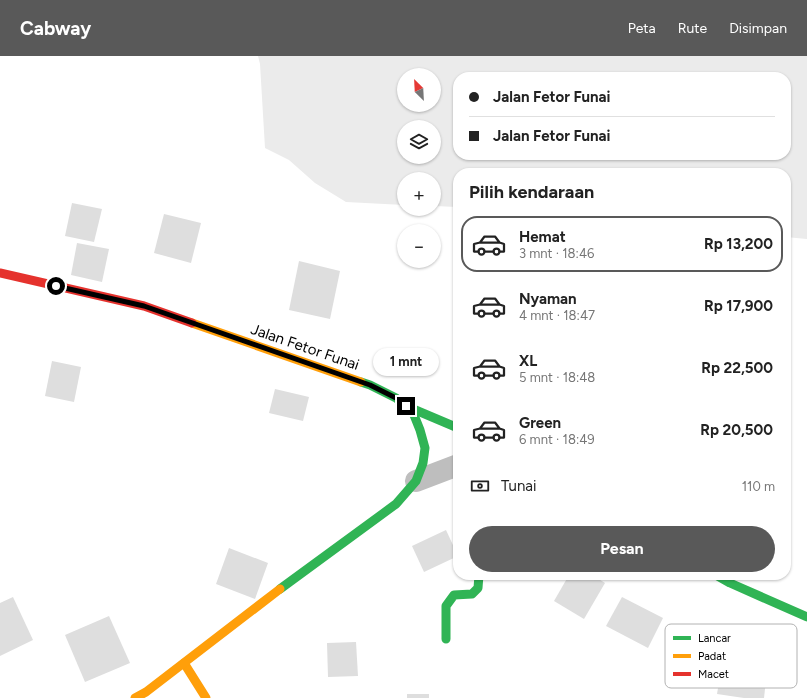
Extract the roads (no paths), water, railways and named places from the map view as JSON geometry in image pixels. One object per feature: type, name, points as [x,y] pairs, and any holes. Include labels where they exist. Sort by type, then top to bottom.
[{"type":"street","name":"Jalan Fetor Funai","points":[[0,273],[144,306],[370,385],[396,398],[406,406],[414,415],[420,430],[425,448],[423,463],[416,482],[396,504],[299,575],[146,692],[135,698]]},
{"type":"street","points":[[406,406],[453,426]]},
{"type":"street","points":[[416,482],[453,467]]},
{"type":"street","points":[[446,639],[446,606],[454,595],[472,594],[478,588],[479,580]]},
{"type":"street","points":[[725,580],[807,617]]},
{"type":"street","points":[[184,663],[206,698]]}]
